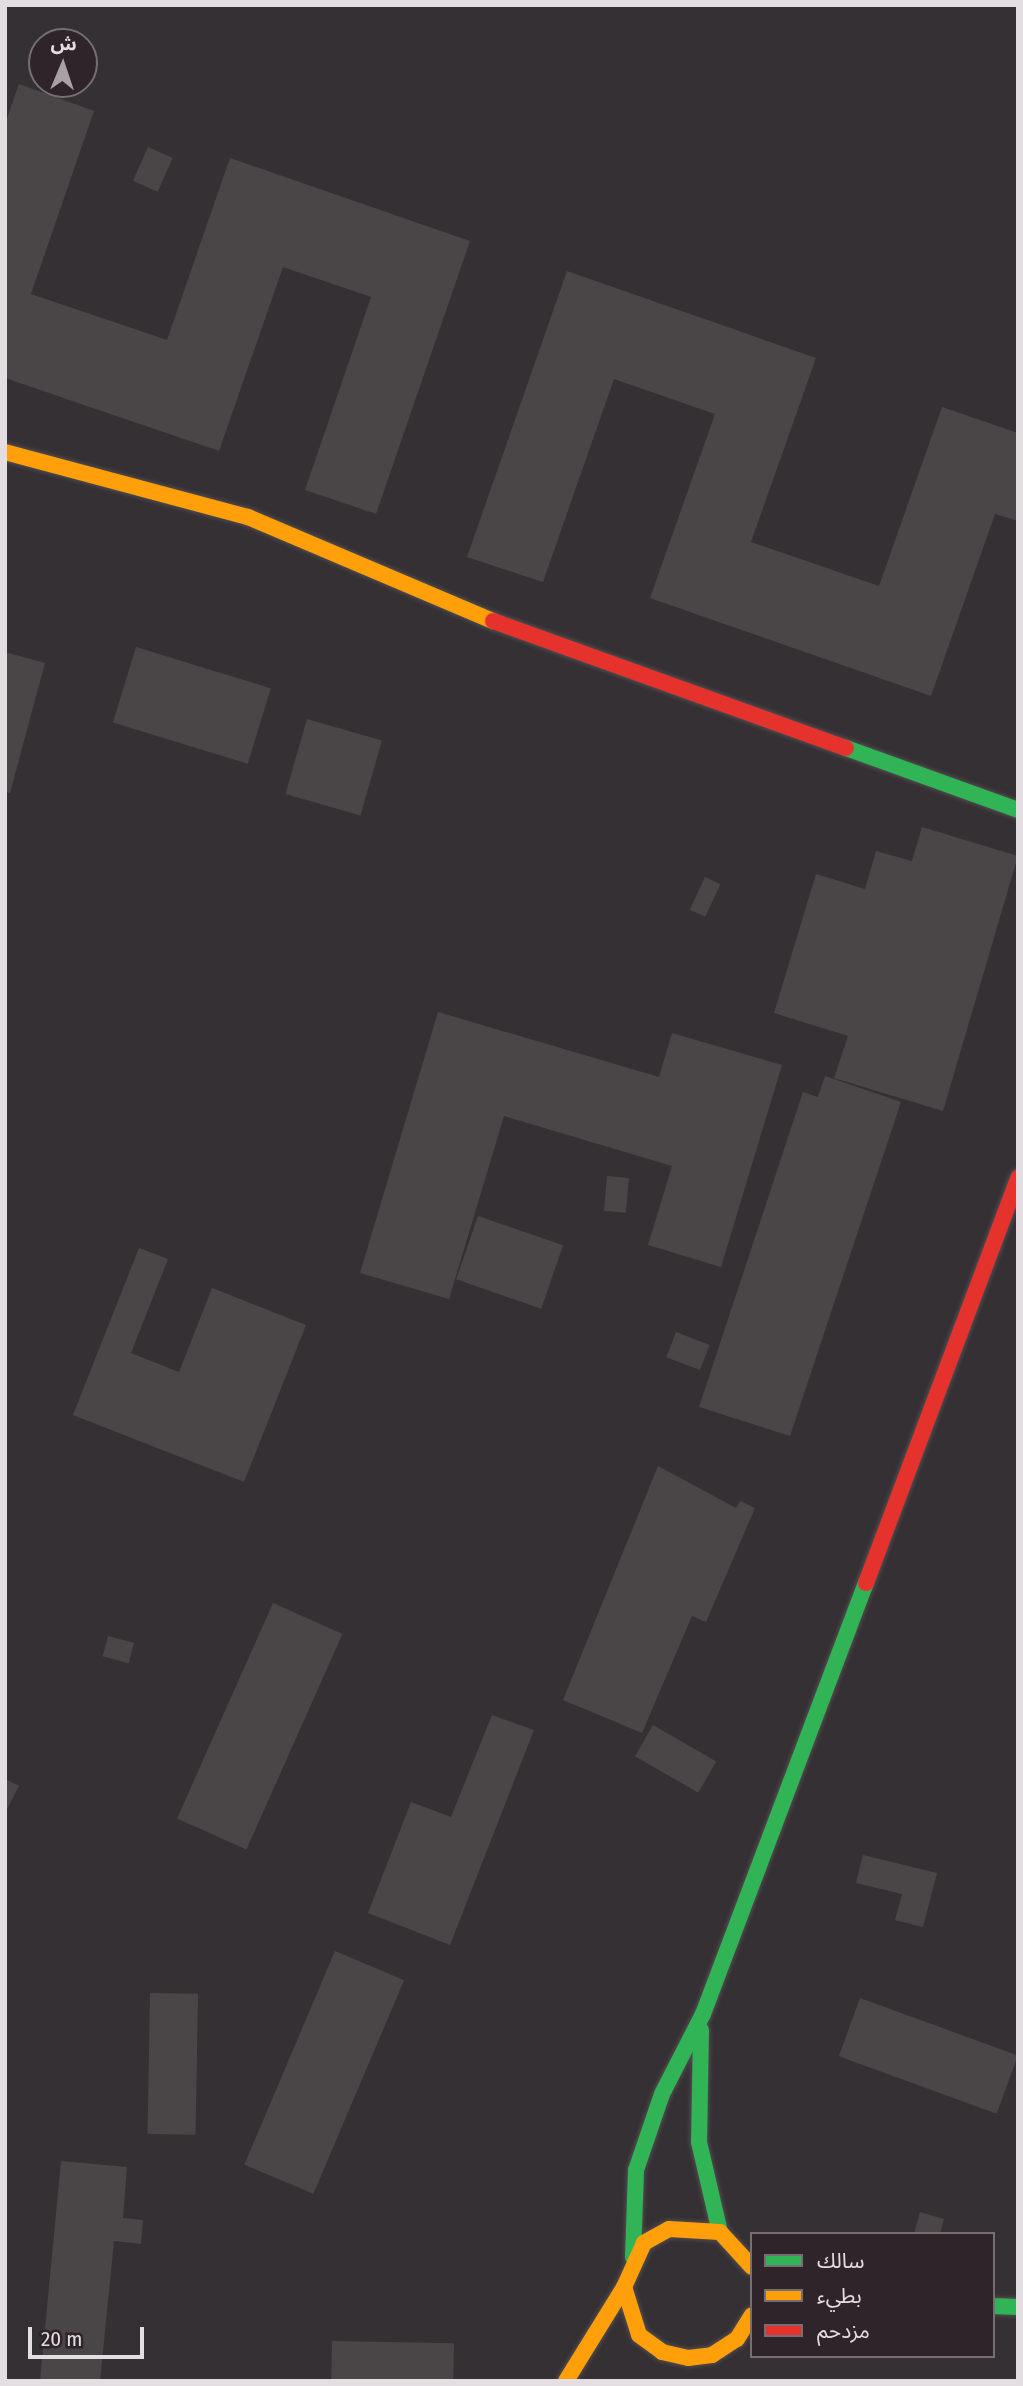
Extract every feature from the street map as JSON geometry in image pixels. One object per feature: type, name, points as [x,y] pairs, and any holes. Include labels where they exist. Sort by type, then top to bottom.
[{"type":"main road","points":[[5,452],[248,517],[496,622],[1018,810]]},
{"type":"main road","points":[[566,2381],[624,2287],[633,2257],[636,2170],[662,2094],[703,2014],[1018,1178]]},
{"type":"main road","points":[[703,2014],[699,2142],[720,2232]]},
{"type":"main road","points":[[633,2257],[669,2229],[720,2232],[747,2251]]},
{"type":"main road","points":[[624,2287],[639,2335],[662,2352],[688,2358],[712,2355],[745,2338]]},
{"type":"main road","points":[[995,2306],[1018,2307]]},
{"type":"main road","points":[[683,2374],[688,2358]]},
{"type":"building","points":[[19,84],[28,87],[28,98],[58,98],[94,111],[31,294],[167,340],[230,158],[470,241],[376,514],[305,490],[371,297],[283,267],[219,451],[5,378],[5,124]]},
{"type":"building","points":[[148,147],[173,158],[158,192],[133,181]]},
{"type":"building","points":[[567,271],[816,358],[751,542],[879,586],[942,407],[1018,433],[1018,521],[995,514],[931,696],[650,598],[715,414],[614,379],[543,582],[467,557]]},
{"type":"building","points":[[136,647],[271,688],[248,764],[113,723]]},
{"type":"building","points":[[5,652],[45,663],[10,793],[5,792]]},
{"type":"building","points":[[307,719],[382,740],[360,815],[286,794]]},
{"type":"building","points":[[922,827],[1018,856],[943,1111],[834,1078],[848,1036],[774,1013],[816,874],[865,889],[876,851],[912,861]]},
{"type":"building","points":[[705,877],[720,884],[705,917],[690,910]]},
{"type":"building","points":[[438,1012],[659,1077],[672,1033],[782,1065],[721,1267],[648,1245],[672,1166],[504,1116],[449,1299],[360,1273]]},
{"type":"building","points":[[825,1076],[901,1102],[790,1436],[699,1407],[803,1092],[818,1097]]},
{"type":"building","points":[[607,1176],[629,1178],[626,1213],[604,1211]]},
{"type":"building","points":[[478,1216],[563,1245],[541,1309],[456,1279]]},
{"type":"building","points":[[139,1248],[168,1259],[131,1353],[179,1372],[212,1288],[306,1325],[244,1482],[73,1415]]},
{"type":"building","points":[[676,1332],[710,1345],[700,1370],[666,1357]]},
{"type":"building","points":[[658,1466],[736,1508],[740,1501],[755,1508],[706,1622],[692,1616],[642,1733],[563,1700]]},
{"type":"building","points":[[273,1603],[342,1634],[246,1850],[177,1819]]},
{"type":"building","points":[[108,1636],[134,1643],[129,1663],[103,1656]]},
{"type":"building","points":[[492,1715],[534,1730],[450,1945],[368,1913],[411,1802],[451,1817]]},
{"type":"building","points":[[653,1725],[716,1762],[698,1793],[635,1756]]},
{"type":"building","points":[[5,1779],[19,1786],[5,1813]]},
{"type":"building","points":[[863,1855],[937,1873],[923,1927],[895,1920],[902,1894],[856,1883]]},
{"type":"building","points":[[335,1951],[404,1980],[313,2194],[244,2165]]},
{"type":"building","points":[[150,1993],[198,1994],[196,2135],[148,2134]]},
{"type":"building","points":[[860,1998],[1018,2055],[997,2114],[839,2056]]},
{"type":"building","points":[[61,2161],[127,2167],[123,2218],[143,2220],[141,2244],[114,2241],[100,2381],[40,2381]]},
{"type":"building","points":[[920,2212],[944,2219],[941,2232],[915,2232]]},
{"type":"building","points":[[332,2341],[454,2343],[453,2381],[331,2381]]},
{"type":"traffic: fast","points":[[846,748],[1018,810]]},
{"type":"traffic: fast","points":[[633,2257],[636,2170],[662,2094],[703,2014],[866,1583]]},
{"type":"traffic: fast","points":[[701,2030],[699,2142],[720,2232]]},
{"type":"traffic: fast","points":[[995,2306],[1018,2307]]},
{"type":"traffic: slow","points":[[5,452],[248,517],[493,621]]},
{"type":"traffic: slow","points":[[750,2265],[720,2232],[669,2229],[644,2243],[624,2287],[639,2335],[662,2352],[688,2358],[712,2355],[737,2339],[750,2318]]},
{"type":"traffic: slow","points":[[566,2381],[624,2287]]},
{"type":"traffic: jam","points":[[493,621],[846,748]]},
{"type":"traffic: jam","points":[[866,1583],[1018,1178]]}]
